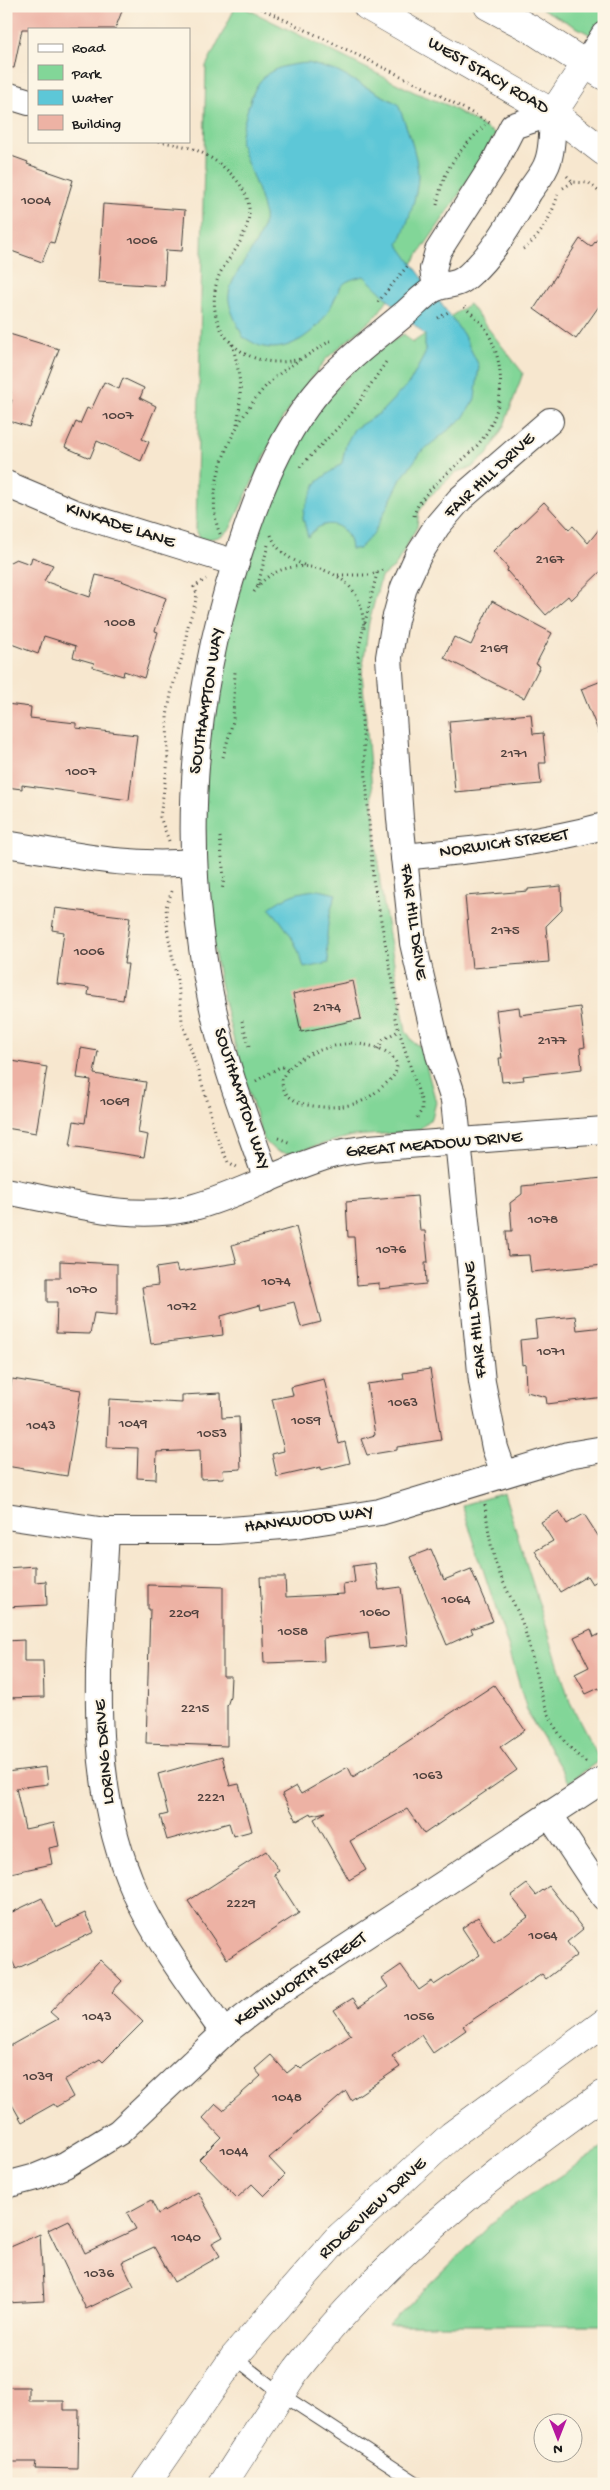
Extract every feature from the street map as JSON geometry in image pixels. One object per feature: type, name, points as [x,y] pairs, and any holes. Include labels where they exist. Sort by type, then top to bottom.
[{"type":"main road","name":"WEST STACY ROAD","points":[[367,6],[553,113],[604,152]]},
{"type":"main road","points":[[488,6],[595,70],[553,113]]},
{"type":"main road","name":"RIDGEVIEW DRIVE","points":[[146,2484],[234,2357],[343,2233],[452,2135],[604,2022]]},
{"type":"main road","points":[[223,2484],[296,2371],[349,2307],[410,2246],[528,2148],[604,2094]]},
{"type":"street","points":[[595,70],[604,35]]},
{"type":"street","points":[[6,95],[28,102]]},
{"type":"street","points":[[436,288],[433,269],[438,251],[493,165],[498,128],[514,126],[553,113]]},
{"type":"street","name":"SOUTHAMPTON WAY","points":[[267,1180],[232,1081],[218,1030],[196,907],[193,862],[192,809],[201,712],[210,657],[223,600],[226,560],[246,527],[287,434],[313,395],[365,344],[393,324],[436,288],[454,285],[461,281],[490,254],[548,163],[553,113]]},
{"type":"street","name":"FAIR HILL DRIVE","points":[[493,1478],[495,1448],[482,1382],[454,1100],[439,1055],[413,943],[404,857],[389,657],[395,620],[404,587],[418,556],[437,526],[460,499],[550,420]]},
{"type":"street","name":"KINKADE LANE","points":[[6,484],[88,518],[226,560]]},
{"type":"street","name":"NORWICH STREET","points":[[404,857],[501,847],[568,835],[604,826]]},
{"type":"street","points":[[6,844],[120,863],[159,865],[193,862]]},
{"type":"street","name":"GREAT MEADOW DRIVE","points":[[6,1190],[114,1211],[151,1213],[191,1208],[229,1197],[267,1180],[336,1154],[369,1148],[459,1143],[604,1130]]},
{"type":"street","name":"HANKWOOD WAY","points":[[6,1516],[106,1531],[218,1531],[296,1525],[380,1512],[568,1455],[604,1450]]},
{"type":"street","name":"LORING DRIVE","points":[[106,1531],[100,1654],[102,1766],[108,1806],[126,1868],[151,1924],[168,1953],[224,2033]]},
{"type":"street","name":"KENILWORTH STREET","points":[[6,2185],[36,2177],[65,2165],[119,2132],[224,2033],[268,1999],[599,1780]]},
{"type":"street","points":[[549,1814],[604,1897]]},
{"type":"lane","points":[[234,2357],[282,2394],[419,2484]]},
{"type":"path","points":[[256,6],[430,90],[498,128],[460,151],[442,178],[436,213]]},
{"type":"path","points":[[163,142],[194,150],[212,159],[236,180],[246,197],[249,212],[247,223],[242,238],[217,281],[214,302],[218,323],[232,344],[240,372],[242,403],[235,432]]},
{"type":"path","points":[[549,158],[573,182],[589,183],[604,196]]},
{"type":"path","points":[[378,303],[412,260]]},
{"type":"path","points":[[413,524],[415,510],[438,482],[475,448],[493,421],[502,390],[499,358],[486,329],[461,304]]},
{"type":"path","points":[[226,560],[222,539],[218,531],[215,509],[216,490],[224,454],[243,414],[271,381],[308,357],[288,363],[266,363],[246,355],[232,344]]},
{"type":"path","points":[[294,473],[351,414],[371,381],[388,360]]},
{"type":"path","points":[[258,585],[272,528]]},
{"type":"path","points":[[270,535],[275,546],[286,557],[306,566],[327,569],[337,575],[355,593],[362,610],[364,629]]},
{"type":"path","points":[[337,575],[377,573],[391,565]]},
{"type":"path","points":[[253,593],[258,585],[272,573],[306,566]]},
{"type":"path","points":[[377,573],[358,651],[359,678],[374,878],[397,1004],[394,1016],[422,1103],[419,1116],[414,1121]]},
{"type":"path","points":[[221,762],[233,721],[235,670]]},
{"type":"path","points":[[219,831],[224,878],[222,892]]},
{"type":"path","points":[[242,1020],[250,1053]]},
{"type":"path","points":[[378,1048],[384,1039],[400,1030]]},
{"type":"path","points":[[352,1043],[378,1048],[388,1052],[396,1060],[395,1075],[373,1095],[359,1102],[344,1107],[320,1107],[291,1098],[283,1090],[284,1074],[312,1052],[331,1046],[352,1043]]},
{"type":"path","points":[[255,1082],[280,1067],[288,1070]]},
{"type":"path","points":[[254,1075],[257,1089]]},
{"type":"path","points":[[273,1134],[292,1143],[300,1142]]},
{"type":"path","points":[[493,1478],[490,1545],[498,1570],[510,1592],[524,1627],[543,1704],[559,1735],[599,1780]]},
{"type":"green space","points":[[236,6],[241,6],[414,92],[447,105],[496,134],[453,204],[377,315],[326,359],[283,417],[230,529],[220,536],[204,539],[200,538],[196,530],[206,66]]},
{"type":"green space","points":[[537,6],[604,6],[604,42]]},
{"type":"green space","points":[[469,304],[523,373],[504,426],[487,455],[471,468],[456,472],[430,496],[419,512],[417,527],[394,568],[381,577],[369,622],[362,673],[380,883],[406,1031],[414,1043],[421,1047],[436,1102],[432,1118],[420,1129],[413,1132],[352,1136],[290,1153],[281,1152],[268,1145],[263,1138],[227,1012],[212,934],[207,884],[205,806],[210,729],[220,671],[244,575],[259,528],[288,461],[313,418],[336,388],[373,355],[404,334],[412,343]]},
{"type":"green space","points":[[504,1493],[570,1702],[600,1760],[569,1782],[528,1714],[462,1505]]},
{"type":"green space","points":[[604,2147],[604,2325],[388,2325],[502,2214]]},
{"type":"water","points":[[308,63],[336,71],[398,104],[414,149],[418,176],[411,211],[398,244],[463,334],[479,366],[475,399],[463,418],[421,452],[401,479],[374,533],[359,549],[351,549],[346,533],[334,525],[321,526],[308,537],[303,518],[304,510],[316,483],[342,463],[346,444],[354,429],[380,413],[410,382],[425,354],[425,335],[364,276],[355,278],[341,286],[330,308],[319,324],[303,338],[284,347],[261,346],[243,337],[231,310],[229,299],[231,285],[257,241],[264,222],[262,205],[241,142],[253,93],[264,77],[272,71],[281,67]]},
{"type":"water","points":[[319,890],[336,894],[328,928],[329,963],[304,968],[291,936],[269,908],[292,895]]},
{"type":"building","points":[[6,6],[124,6],[115,28],[22,29],[14,68],[6,67]]},
{"type":"building","points":[[6,154],[28,162],[27,164],[73,180],[54,243],[50,242],[42,262],[6,249]]},
{"type":"building","points":[[103,204],[185,210],[182,251],[166,250],[164,286],[98,282]]},
{"type":"building","points":[[604,231],[604,299],[576,339],[534,309],[580,239],[591,247]]},
{"type":"building","points":[[6,333],[59,349],[29,427],[6,420],[12,400],[9,399],[11,392],[6,390]]},
{"type":"building","points":[[123,378],[144,388],[140,398],[156,406],[142,439],[149,442],[141,461],[97,441],[90,458],[65,447],[76,422],[80,424],[87,408],[91,410],[104,382],[119,389]]},
{"type":"building","points":[[544,502],[569,529],[573,526],[588,543],[604,523],[604,568],[571,600],[568,596],[546,615],[507,571],[508,568],[493,551]]},
{"type":"building","points":[[32,557],[53,565],[44,581],[90,597],[96,575],[119,580],[166,598],[155,631],[158,632],[144,678],[124,671],[123,676],[93,667],[94,663],[73,657],[76,646],[44,636],[38,654],[6,642],[6,564],[16,559],[30,564]]},
{"type":"building","points":[[492,601],[552,633],[536,664],[540,666],[524,698],[444,658],[454,637],[471,645]]},
{"type":"building","points":[[604,680],[604,743],[603,743],[581,689]]},
{"type":"building","points":[[6,704],[31,707],[30,718],[76,723],[76,728],[137,735],[129,800],[22,785],[22,789],[6,787]]},
{"type":"building","points":[[531,714],[533,734],[543,733],[546,763],[539,763],[541,784],[455,792],[449,721]]},
{"type":"building","points":[[561,886],[562,910],[546,926],[549,962],[472,968],[465,896],[528,891],[528,889]]},
{"type":"building","points":[[55,908],[130,917],[124,964],[128,964],[123,1000],[88,995],[89,988],[57,984],[64,932],[52,930]]},
{"type":"building","points":[[353,981],[361,1019],[301,1032],[293,994]]},
{"type":"building","points":[[519,1007],[520,1015],[580,1007],[585,1047],[580,1048],[582,1069],[523,1076],[524,1080],[502,1082],[499,1058],[502,1058],[496,1010]]},
{"type":"building","points":[[81,1048],[98,1051],[94,1074],[146,1082],[138,1133],[148,1135],[144,1157],[70,1146],[74,1121],[85,1123],[91,1080],[77,1078]]},
{"type":"building","points":[[6,1060],[47,1067],[36,1133],[6,1128]]},
{"type":"building","points":[[603,1178],[604,1265],[531,1272],[529,1255],[508,1256],[506,1231],[512,1231],[510,1203],[522,1194],[522,1186]]},
{"type":"building","points":[[417,1196],[420,1231],[425,1231],[428,1262],[425,1262],[426,1284],[379,1289],[379,1283],[357,1285],[354,1237],[348,1237],[346,1202]]},
{"type":"building","points":[[296,1227],[321,1322],[301,1327],[294,1302],[261,1310],[260,1305],[221,1316],[223,1335],[151,1344],[142,1287],[158,1285],[156,1268],[176,1265],[178,1272],[237,1263],[232,1245]]},
{"type":"building","points":[[60,1261],[117,1264],[117,1315],[94,1313],[90,1334],[56,1333],[57,1302],[47,1302],[47,1278],[60,1278]]},
{"type":"building","points":[[575,1316],[577,1330],[604,1327],[604,1397],[547,1404],[546,1397],[527,1392],[525,1364],[522,1365],[520,1340],[537,1338],[535,1320]]},
{"type":"building","points":[[430,1369],[441,1440],[397,1447],[397,1450],[367,1455],[361,1439],[375,1435],[367,1384],[404,1379],[403,1373]]},
{"type":"building","points":[[12,1379],[81,1390],[67,1476],[6,1466],[6,1411]]},
{"type":"building","points":[[324,1379],[339,1444],[345,1442],[350,1463],[321,1470],[321,1467],[277,1477],[272,1454],[284,1451],[272,1399],[293,1395],[291,1387]]},
{"type":"building","points":[[221,1393],[222,1418],[239,1417],[241,1469],[223,1470],[224,1478],[201,1479],[200,1450],[157,1452],[156,1479],[137,1478],[138,1448],[107,1447],[109,1399],[182,1403],[182,1395]]},
{"type":"building","points":[[559,1511],[567,1524],[584,1514],[604,1545],[604,1577],[592,1584],[587,1576],[560,1592],[535,1551],[553,1541],[541,1522]]},
{"type":"building","points":[[431,1549],[444,1580],[471,1569],[493,1621],[471,1629],[473,1633],[447,1645],[410,1557]]},
{"type":"building","points":[[375,1563],[379,1590],[401,1587],[408,1645],[370,1649],[368,1632],[323,1638],[324,1661],[264,1663],[260,1577],[285,1577],[286,1597],[344,1594],[343,1584],[355,1582],[353,1566]]},
{"type":"building","points":[[35,1566],[35,1582],[46,1581],[47,1605],[6,1607],[6,1568]]},
{"type":"building","points":[[148,1585],[223,1587],[223,1676],[231,1676],[230,1697],[227,1706],[227,1746],[146,1743],[150,1609],[148,1609]]},
{"type":"building","points":[[591,1629],[594,1637],[604,1632],[604,1696],[599,1688],[586,1694],[575,1674],[589,1667],[574,1637]]},
{"type":"building","points":[[24,1640],[24,1661],[43,1661],[44,1697],[6,1698],[6,1641]]},
{"type":"building","points":[[494,1685],[525,1730],[500,1747],[517,1770],[424,1834],[407,1809],[350,1841],[366,1870],[349,1880],[314,1819],[326,1812],[312,1815],[311,1813],[297,1821],[282,1794],[296,1786],[301,1794],[348,1767],[353,1777]]},
{"type":"building","points":[[222,1756],[230,1786],[239,1784],[252,1831],[233,1836],[229,1823],[167,1840],[160,1816],[168,1814],[158,1774]]},
{"type":"building","points":[[46,1767],[48,1784],[16,1788],[25,1829],[54,1823],[59,1846],[49,1848],[52,1864],[6,1874],[6,1772]]},
{"type":"building","points":[[266,1851],[279,1871],[274,1874],[299,1913],[227,1959],[188,1901]]},
{"type":"building","points":[[527,1884],[536,1895],[549,1886],[583,1929],[567,1942],[577,1955],[546,1979],[542,1974],[463,2026],[466,2030],[433,2053],[421,2035],[392,2056],[400,2067],[351,2100],[346,2091],[269,2158],[285,2175],[264,2196],[252,2184],[237,2198],[199,2159],[221,2137],[203,2118],[216,2104],[223,2110],[261,2076],[255,2069],[271,2055],[287,2073],[297,2065],[301,2069],[351,2035],[334,2010],[353,1998],[359,2007],[388,1987],[382,1978],[401,1965],[419,1990],[432,1981],[434,1985],[480,1955],[462,1928],[478,1917],[494,1942],[528,1917],[511,1896]]},
{"type":"building","points":[[42,1898],[56,1927],[85,1913],[94,1932],[16,1969],[6,1948],[6,1915]]},
{"type":"building","points":[[100,1960],[122,1981],[112,1992],[143,2022],[103,2062],[100,2059],[64,2080],[73,2097],[56,2107],[54,2104],[22,2122],[6,2094],[6,2048],[58,2019],[50,2012]]},
{"type":"building","points":[[198,2192],[223,2237],[212,2243],[220,2256],[174,2282],[154,2247],[122,2262],[134,2286],[86,2309],[48,2230],[69,2220],[85,2253],[136,2229],[127,2213],[151,2200],[158,2214]]},
{"type":"building","points":[[40,2234],[44,2301],[6,2303],[6,2249]]},
{"type":"building","points":[[6,2387],[29,2387],[29,2401],[64,2401],[64,2410],[79,2410],[78,2469],[35,2468],[36,2462],[6,2462]]}]
